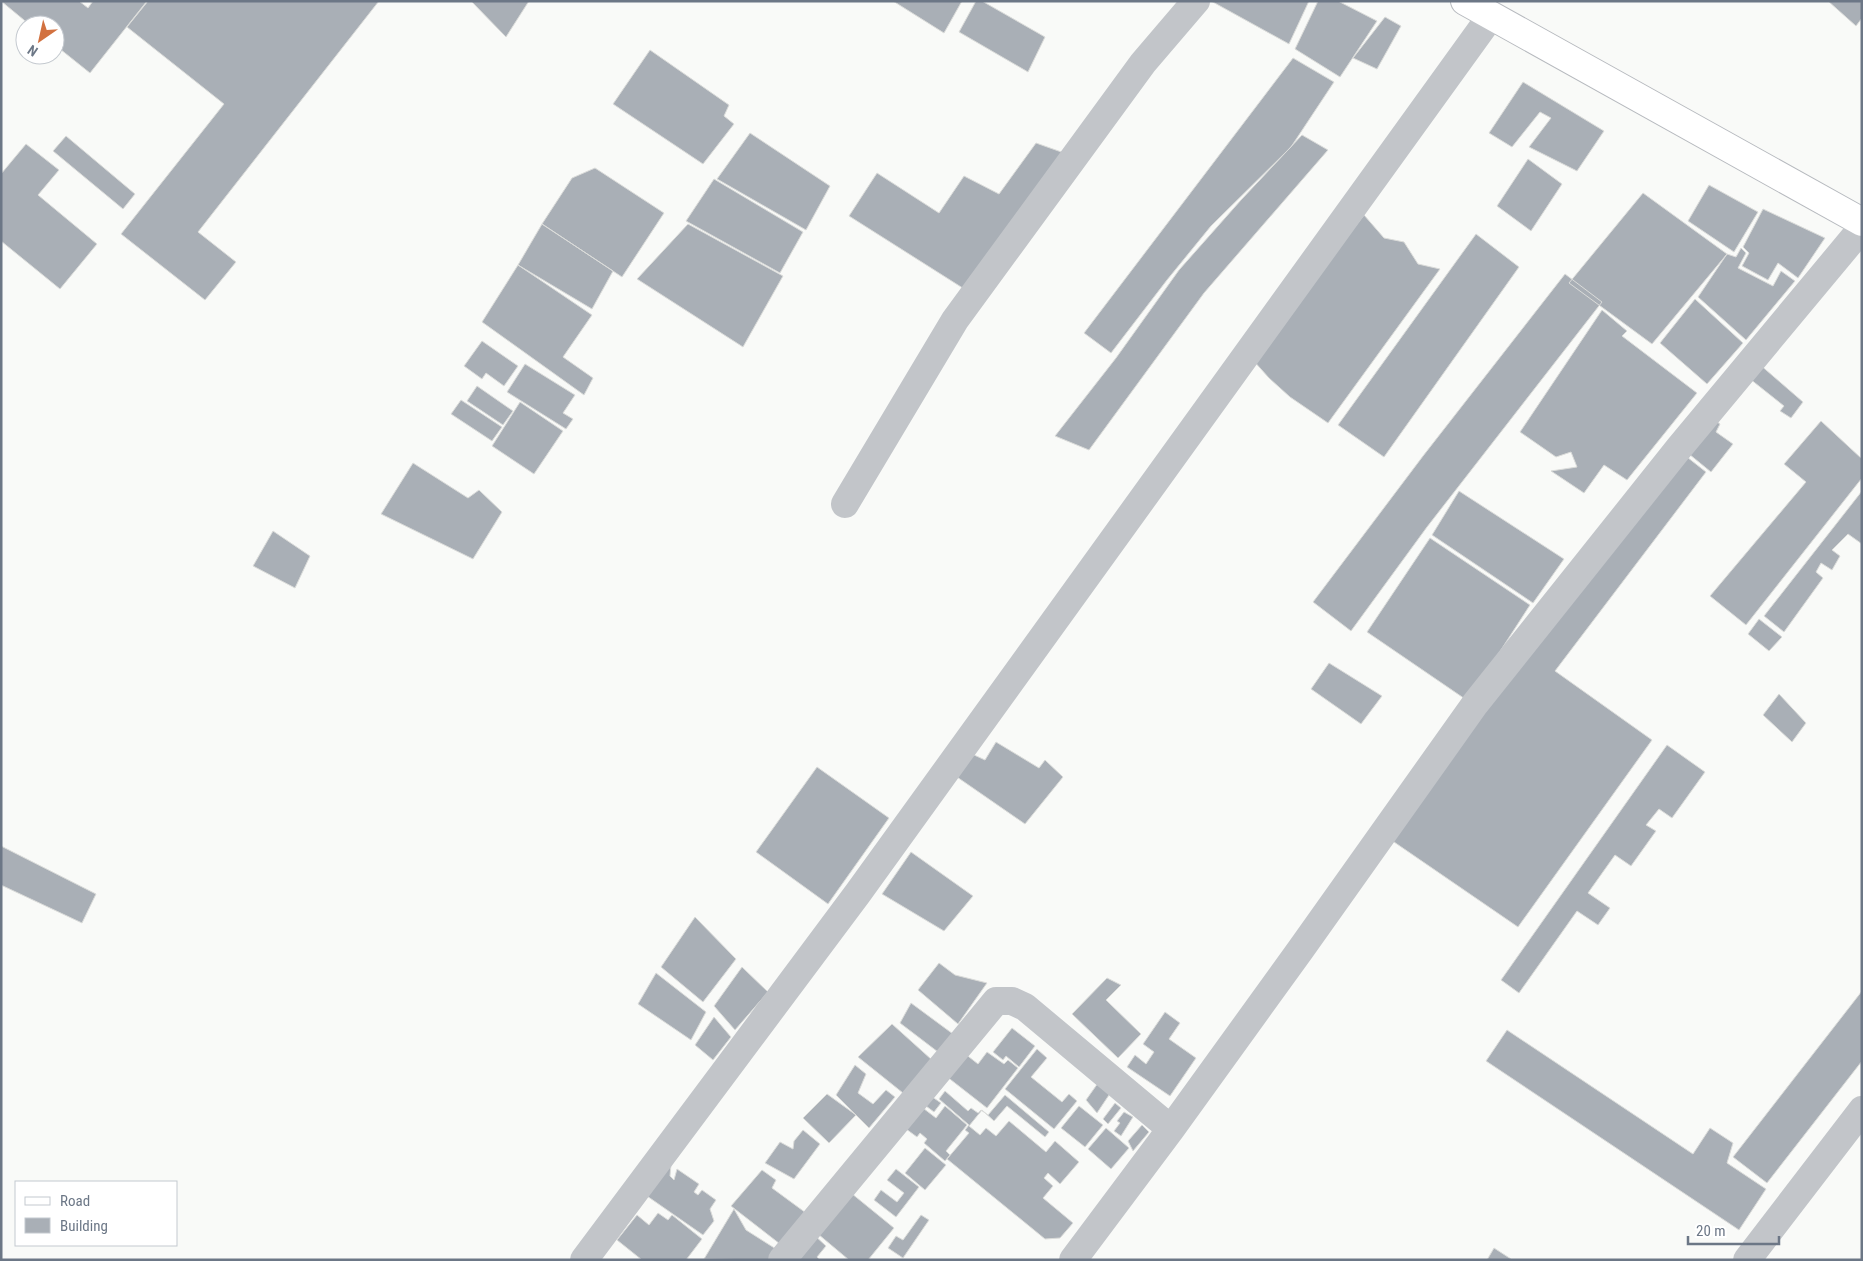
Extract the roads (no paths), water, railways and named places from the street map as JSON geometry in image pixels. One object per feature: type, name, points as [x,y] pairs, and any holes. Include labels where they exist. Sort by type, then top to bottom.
[{"type":"main road","points":[[1465,1],[1862,222]]},
{"type":"street","points":[[845,504],[955,320],[1143,63],[1196,1]]},
{"type":"street","points":[[584,1260],[858,894],[1491,16]]},
{"type":"street","points":[[1073,1260],[1171,1129],[1475,704],[1680,448],[1862,228]]},
{"type":"street","points":[[782,1260],[996,1001],[1012,1001],[1025,1007],[1171,1129]]},
{"type":"street","points":[[1747,1260],[1862,1110]]}]
